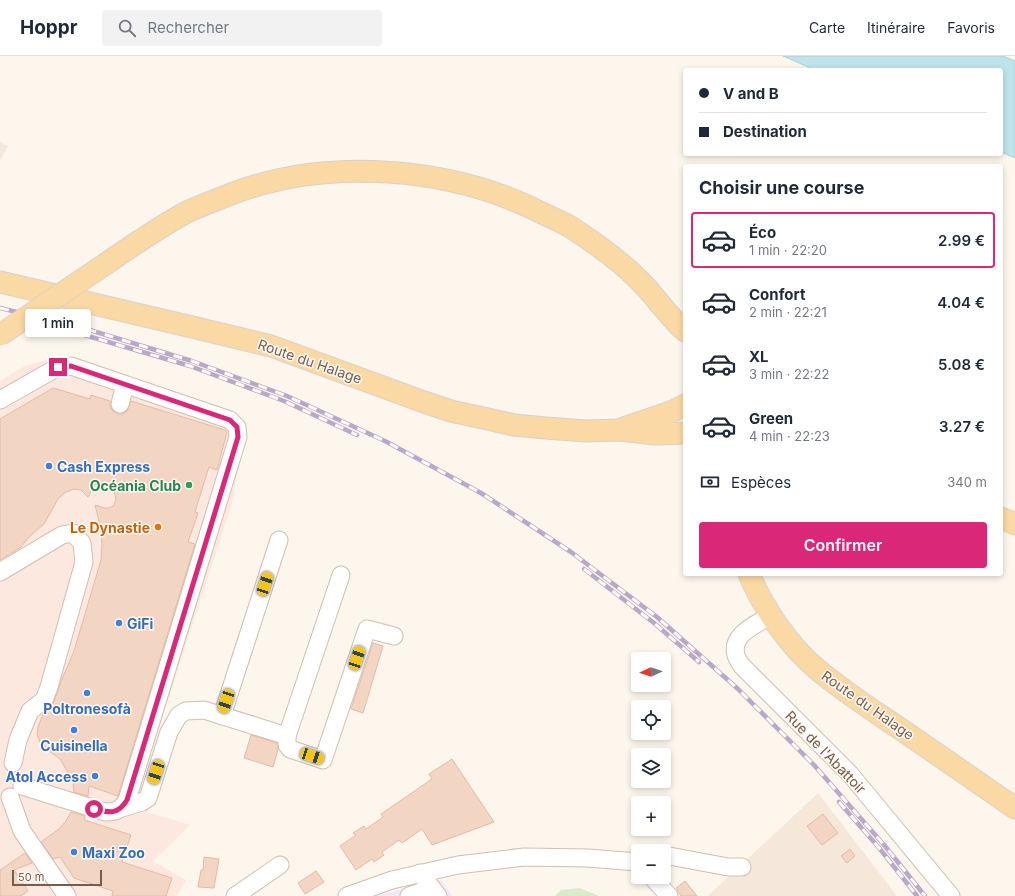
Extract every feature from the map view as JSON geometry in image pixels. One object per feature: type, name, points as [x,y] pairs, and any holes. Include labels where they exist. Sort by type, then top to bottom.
[{"type":"main road","points":[[0,335],[107,262],[188,212],[228,195],[272,182],[316,174],[355,171],[402,172],[450,181],[496,193],[533,208],[572,228],[608,254],[639,280],[681,327]]},
{"type":"main road","name":"Route du Halage","points":[[0,282],[271,346],[451,411],[514,425],[586,431],[620,430],[655,434],[683,433]]},
{"type":"main road","name":"Route du Halage","points":[[620,430],[671,412],[683,406]]},
{"type":"main road","points":[[1003,519],[1015,524]]},
{"type":"main road","name":"Route du Halage","points":[[750,576],[771,615],[782,630],[806,659],[827,678],[1015,808]]},
{"type":"street","points":[[0,400],[58,367],[71,366],[230,420],[237,427],[238,437],[127,800],[122,808]]},
{"type":"street","points":[[120,404],[125,385]]},
{"type":"street","points":[[0,572],[62,534],[73,533],[82,543],[84,562],[49,687],[44,700],[30,711],[6,763],[20,770],[23,781],[11,794]]},
{"type":"street","points":[[222,716],[279,540]]},
{"type":"street","points":[[341,575],[287,736],[287,745],[290,750],[323,760],[367,629],[394,636]]},
{"type":"street","name":"Rue de l'Abattoir","points":[[771,615],[751,627],[741,635],[736,642],[736,654],[742,666],[850,774],[951,896]]},
{"type":"street","points":[[11,794],[105,812],[115,812],[122,808],[142,802],[148,798],[169,732],[180,715],[186,711],[204,710],[287,736]]},
{"type":"street","points":[[11,794],[22,831],[67,896]]},
{"type":"street","points":[[671,856],[728,867],[742,867]]},
{"type":"street","points":[[347,896],[392,880],[458,865],[524,857],[588,858],[631,861]]},
{"type":"street","points":[[235,896],[280,865]]},
{"type":"street","points":[[409,896],[435,892],[420,873]]},
{"type":"street","points":[[658,884],[669,896]]},
{"type":"shaded area","points":[[0,142],[8,146],[0,161]]},
{"type":"shaded area","points":[[58,357],[95,364],[155,388],[245,433],[232,503],[138,793],[147,812],[190,825],[153,861],[186,880],[177,896],[0,896],[0,381],[25,366]]},
{"type":"shaded area","points":[[818,793],[897,896],[708,896]]},
{"type":"shaded area","points":[[441,880],[452,896],[375,896]]},
{"type":"green space","points":[[580,888],[599,896],[555,896],[561,890]]},
{"type":"water","points":[[783,56],[1003,56],[1015,61],[1015,158],[1003,153],[1003,68],[810,68]]},
{"type":"building","points":[[53,388],[90,399],[91,395],[110,401],[110,407],[118,414],[123,414],[127,411],[131,401],[225,430],[227,432],[217,470],[209,467],[195,512],[198,513],[188,542],[195,544],[118,796],[89,786],[88,796],[74,792],[73,782],[60,759],[45,748],[40,742],[37,734],[43,714],[53,704],[74,651],[101,560],[102,543],[100,525],[95,505],[105,508],[113,506],[116,500],[114,490],[111,486],[100,482],[94,485],[88,497],[81,490],[74,489],[66,492],[58,499],[44,524],[31,535],[20,548],[0,560],[0,419]]},
{"type":"building","points":[[373,643],[383,646],[363,713],[351,709]]},
{"type":"building","points":[[251,735],[277,743],[278,750],[273,767],[244,758]]},
{"type":"building","points":[[452,759],[494,822],[432,845],[422,829],[402,843],[399,840],[382,852],[384,855],[374,862],[372,859],[356,870],[340,846],[356,835],[353,833],[364,826],[366,829],[383,817],[381,814],[432,779],[429,774]]},
{"type":"building","points":[[71,812],[85,816],[84,820],[131,835],[122,862],[172,878],[166,896],[112,896],[113,891],[74,878],[60,857],[53,859],[41,842],[59,829]]},
{"type":"building","points":[[823,814],[838,833],[822,845],[807,826]]},
{"type":"building","points":[[850,849],[855,856],[847,863],[841,856]]},
{"type":"building","points":[[25,853],[32,863],[14,870],[28,891],[21,896],[0,896],[0,870]]},
{"type":"building","points":[[204,857],[219,859],[214,888],[198,887],[201,870],[203,870]]},
{"type":"building","points":[[316,871],[324,882],[305,894],[298,883]]},
{"type":"building","points":[[685,881],[697,896],[681,896],[676,888]]},
{"type":"railway","points":[[0,308],[83,328],[192,361],[287,396],[385,441],[481,493],[571,552],[657,617],[738,689],[814,765],[885,846],[925,896]]},
{"type":"railway","points":[[29,321],[81,334],[190,366],[284,401],[357,435]]},
{"type":"railway","points":[[584,569],[654,623],[699,662]]},
{"type":"railway","points":[[839,802],[880,849],[917,896]]},
{"type":"place","name":"Cash Express","points":[[49,466]]},
{"type":"place","name":"Océania Club","points":[[189,485]]},
{"type":"place","name":"Le Dynastie","points":[[158,527]]},
{"type":"place","name":"GiFi","points":[[119,623]]},
{"type":"place","name":"Poltronesofà","points":[[87,693]]},
{"type":"place","name":"Cuisinella","points":[[74,730]]},
{"type":"place","name":"Atol Access","points":[[95,776]]},
{"type":"place","name":"Maxi Zoo","points":[[74,852]]},
{"type":"route","points":[[58,367],[71,366],[230,420],[237,427],[238,437],[127,800],[122,808],[115,812],[105,812],[94,809]]}]
